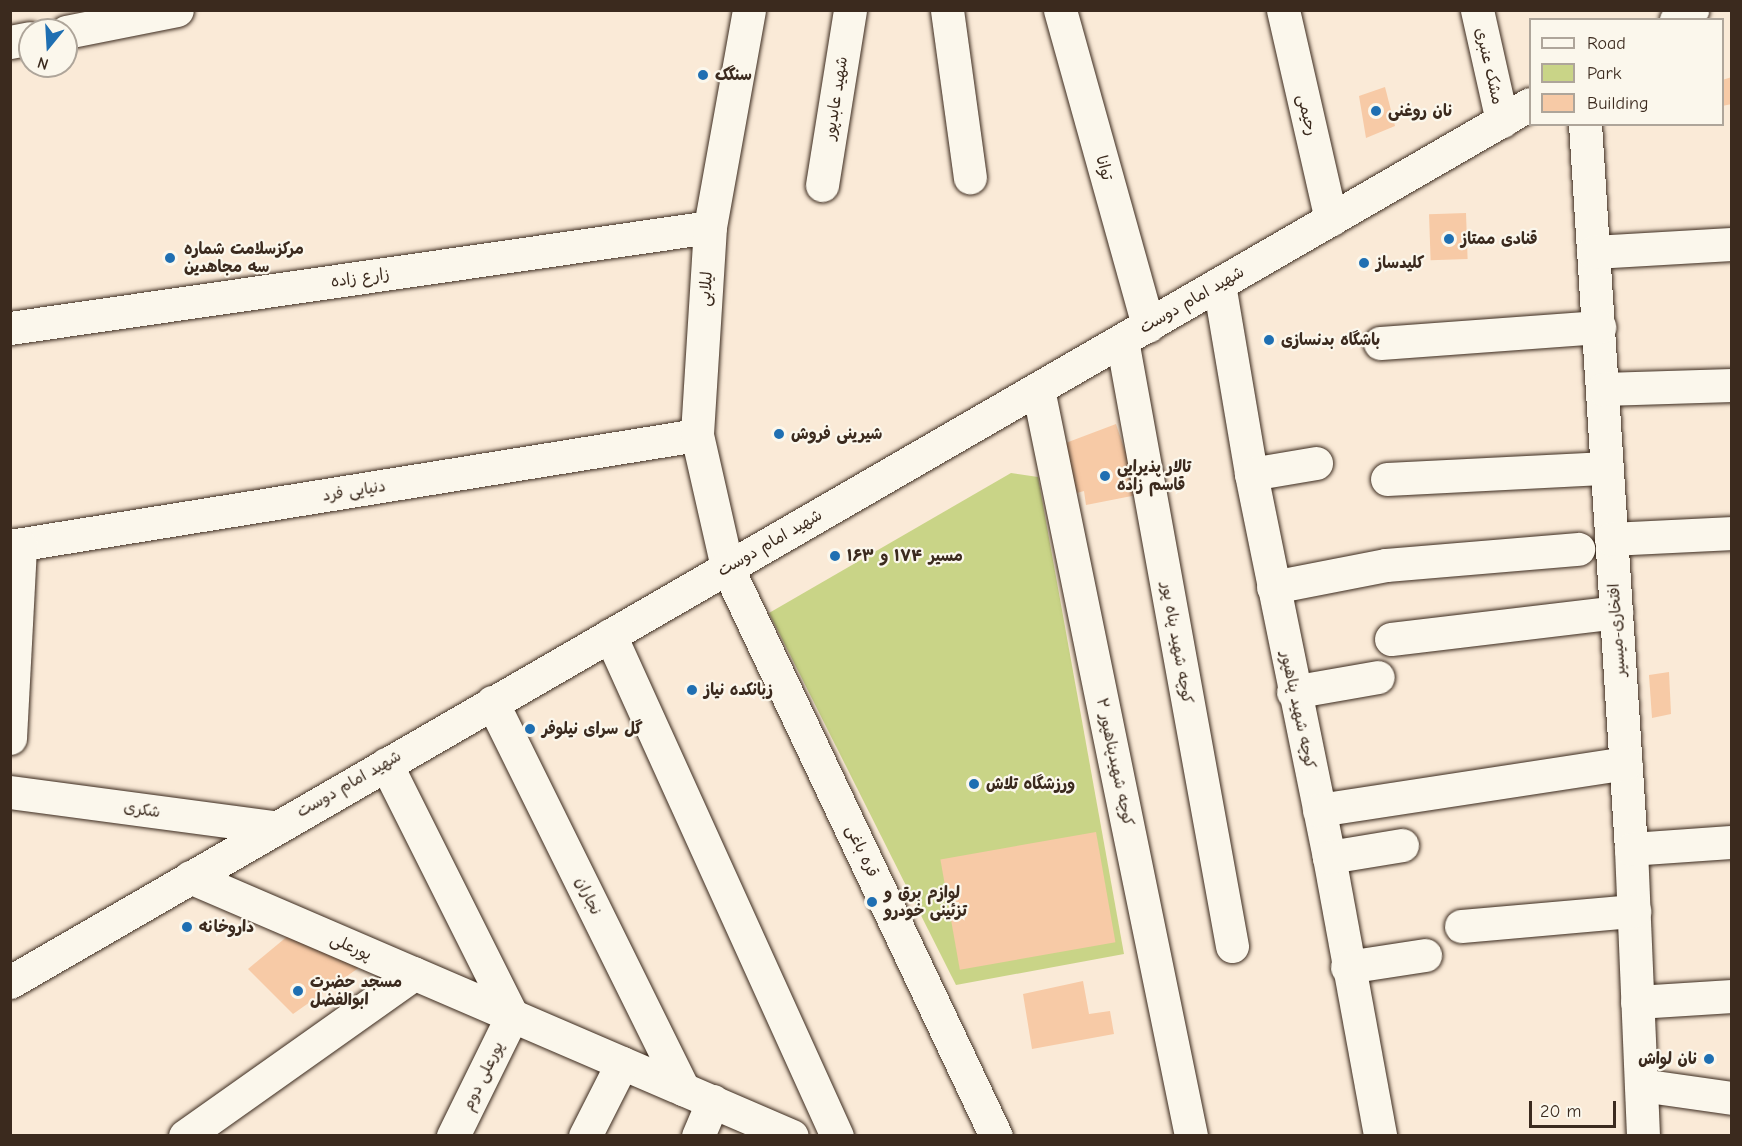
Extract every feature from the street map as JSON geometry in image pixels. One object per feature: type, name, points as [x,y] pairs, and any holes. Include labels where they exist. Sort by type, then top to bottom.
[{"type":"street","points":[[78,30],[177,10]]},
{"type":"street","name":"شهید عابدپور","points":[[822,185],[850,10]]},
{"type":"street","points":[[947,10],[970,177]]},
{"type":"street","name":"توانا","points":[[1060,10],[1135,333]]},
{"type":"street","name":"رحیمی","points":[[1282,10],[1331,220]]},
{"type":"street","name":"مشک عنبری","points":[[1477,10],[1502,121]]},
{"type":"street","points":[[1679,18],[1692,10]]},
{"type":"street","name":"لیلابی","points":[[727,567],[697,435],[710,227],[749,11]]},
{"type":"street","name":"شهید امام دوست","points":[[10,982],[274,827],[1529,105]]},
{"type":"street","name":"افتخاری-میسیر","points":[[1585,126],[1631,849],[1643,1136]]},
{"type":"street","name":"زارع زاده","points":[[10,328],[710,227]]},
{"type":"street","points":[[1593,252],[1731,244]]},
{"type":"street","name":"کوچه شهید پناهپور","points":[[1219,284],[1251,474],[1293,692],[1329,858],[1347,967],[1380,1136]]},
{"type":"street","points":[[1380,344],[1599,327]]},
{"type":"street","name":"کوچه شهید پناه پور","points":[[1135,333],[1232,946]]},
{"type":"street","points":[[1603,389],[1731,385]]},
{"type":"street","name":"۲ کوچه شهیدپناهپور","points":[[1038,389],[1191,1136]]},
{"type":"street","name":"دنیایی فرد","points":[[16,545],[697,435]]},
{"type":"street","points":[[1251,474],[1316,463]]},
{"type":"street","points":[[1387,479],[1607,468]]},
{"type":"street","points":[[1611,539],[1731,533]]},
{"type":"street","points":[[10,738],[16,545]]},
{"type":"street","points":[[1273,587],[1386,565],[1578,549]]},
{"type":"street","name":"قره باغی","points":[[727,567],[996,1136]]},
{"type":"street","points":[[1391,639],[1616,612]]},
{"type":"street","points":[[610,635],[837,1136]]},
{"type":"street","points":[[1293,692],[1378,677]]},
{"type":"street","name":"نجاران","points":[[492,702],[683,1089]]},
{"type":"street","points":[[1319,810],[1626,763]]},
{"type":"street","points":[[386,764],[512,1016]]},
{"type":"street","name":"شکری","points":[[10,792],[274,827]]},
{"type":"street","points":[[1631,849],[1731,842]]},
{"type":"street","points":[[1329,858],[1402,845]]},
{"type":"street","name":"پورعلی","points":[[190,877],[792,1136]]},
{"type":"street","points":[[1461,926],[1634,911]]},
{"type":"street","points":[[1347,967],[1425,955]]},
{"type":"street","points":[[196,1133],[414,974]]},
{"type":"street","points":[[1637,1002],[1731,996]]},
{"type":"street","name":"پورعلی دوم","points":[[453,1136],[512,1016]]},
{"type":"street","points":[[585,1136],[622,1063]]},
{"type":"street","points":[[1641,1085],[1731,1098]]},
{"type":"street","points":[[698,1136],[713,1101]]},
{"type":"green space","name":"ورزشگاه تلاش","points":[[1011,473],[1038,477],[1124,954],[956,985],[769,613]]},
{"type":"building","points":[[1732,77],[1732,104],[1724,106],[1724,79]]},
{"type":"building","name":"نان روغنی","points":[[1385,87],[1395,126],[1366,138],[1359,96]]},
{"type":"building","name":"قنادی ممتاز","points":[[1466,213],[1468,259],[1431,260],[1429,214]]},
{"type":"building","name":"تالار پذیرایی قاسم زاده","points":[[1116,424],[1125,451],[1135,461],[1142,494],[1086,505],[1084,491],[1077,493],[1063,444]]},
{"type":"building","points":[[1669,672],[1671,714],[1652,718],[1649,675]]},
{"type":"building","points":[[1096,832],[1115,942],[960,970],[940,859]]},
{"type":"building","name":"مسجد حضرت ابوالفضل","points":[[295,930],[367,962],[293,1014],[248,969]]},
{"type":"building","points":[[1083,981],[1089,1014],[1110,1011],[1114,1034],[1032,1049],[1023,994]]},
{"type":"place","name":"سنگک","points":[[703,75]]},
{"type":"place","name":"نان روغنی","points":[[1376,111]]},
{"type":"place","name":"قنادی ممتاز","points":[[1449,239]]},
{"type":"place","name":"مرکزسلامت شماره سه مجاهدین","points":[[170,258]]},
{"type":"place","name":"کلیدساز","points":[[1364,263]]},
{"type":"place","name":"باشگاه بدنسازی","points":[[1269,340]]},
{"type":"place","name":"شیرینی فروش","points":[[779,434]]},
{"type":"place","name":"تالار پذیرایی قاسم زاده","points":[[1105,476]]},
{"type":"place","name":"مسیر ۱۷۴ و ۱۶۳","points":[[835,556]]},
{"type":"place","name":"زبانکده نیاز","points":[[692,690]]},
{"type":"place","name":"گل سرای نیلوفر","points":[[530,729]]},
{"type":"place","name":"ورزشگاه تلاش","points":[[974,784]]},
{"type":"place","name":"لوازم برق و تزئینی خودرو","points":[[872,902]]},
{"type":"place","name":"داروخانه","points":[[187,927]]},
{"type":"place","name":"مسجد حضرت ابوالفضل","points":[[298,991]]},
{"type":"place","name":"نان لواش","points":[[1709,1059]]}]
